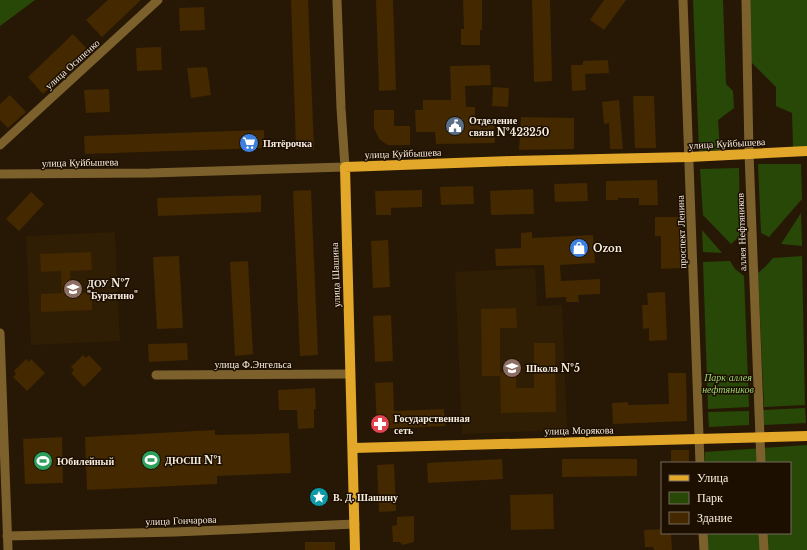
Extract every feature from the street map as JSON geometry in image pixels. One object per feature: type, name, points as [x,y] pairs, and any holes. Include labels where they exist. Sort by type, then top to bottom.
[{"type":"main road","name":"улица Куйбышева","points":[[344,167],[807,152]]},
{"type":"main road","name":"улица Шашина","points":[[344,167],[356,550]]},
{"type":"main road","name":"улица Морякова","points":[[352,448],[807,436]]},
{"type":"street","name":"улица Осипенко","points":[[0,145],[158,0]]},
{"type":"street","name":"улица Шашина","points":[[337,0],[344,167]]},
{"type":"street","name":"проспект Ленина","points":[[683,0],[700,462]]},
{"type":"street","name":"аллея Нефтяников","points":[[746,0],[749,153],[761,462]]},
{"type":"street","name":"улица Куйбышева","points":[[0,174],[150,173],[344,167]]},
{"type":"street","points":[[0,333],[2,456],[8,550]]},
{"type":"street","name":"улица Ф.Энгельса","points":[[156,375],[350,374]]},
{"type":"street","name":"улица Гончарова","points":[[7,536],[175,532],[355,524]]},
{"type":"street","points":[[703,534],[704,550]]},
{"type":"street","points":[[763,534],[764,550]]},
{"type":"shaded area","name":"ДОУ №7 \"Буратино\"","points":[[115,232],[120,341],[31,345],[26,236]]},
{"type":"shaded area","name":"Школа №5","points":[[535,268],[537,306],[562,305],[567,430],[462,434],[455,272]]},
{"type":"green space","points":[[0,0],[35,0],[0,26]]},
{"type":"green space","points":[[693,0],[723,0],[726,84],[733,91],[734,108],[718,120],[720,150],[699,151]]},
{"type":"green space","points":[[748,0],[807,0],[807,147],[793,147],[792,113],[776,106],[776,87],[747,58]]},
{"type":"green space","points":[[758,164],[801,164],[802,199],[769,237],[761,233]]},
{"type":"green space","points":[[739,168],[740,236],[731,244],[703,215],[700,169]]},
{"type":"green space","points":[[801,213],[802,246],[781,244]]},
{"type":"green space","points":[[702,230],[722,253],[703,252]]},
{"type":"green space","name":"Парк аллея нефтяников","points":[[802,256],[805,405],[764,407],[758,273],[773,258]]},
{"type":"green space","name":"Парк аллея нефтяников","points":[[730,261],[735,269],[744,276],[749,407],[708,409],[703,262]]},
{"type":"green space","name":"Парк аллея нефтяников","points":[[805,408],[806,423],[764,425],[763,410]]},
{"type":"green space","name":"Парк аллея нефтяников","points":[[749,411],[749,425],[709,427],[708,412]]},
{"type":"green space","points":[[807,445],[807,550],[707,550],[707,534],[791,534],[791,462],[705,462],[705,452]]},
{"type":"building","points":[[108,0],[141,0],[102,37],[86,20]]},
{"type":"building","points":[[291,0],[308,0],[314,149],[296,149]]},
{"type":"building","points":[[376,0],[393,0],[396,90],[379,91]]},
{"type":"building","points":[[463,0],[482,0],[482,30],[480,30],[480,45],[461,45],[461,29],[464,29]]},
{"type":"building","points":[[532,0],[550,0],[552,81],[534,82]]},
{"type":"building","points":[[604,0],[626,0],[604,30],[590,20]]},
{"type":"building","points":[[204,7],[205,30],[180,31],[179,8]]},
{"type":"building","points":[[73,34],[89,51],[43,94],[28,77]]},
{"type":"building","points":[[161,47],[162,70],[137,71],[136,48]]},
{"type":"building","points":[[608,60],[609,73],[585,74],[586,90],[572,91],[571,65],[583,65],[583,61]]},
{"type":"building","name":"Отделение связи №423250","points":[[490,65],[491,85],[465,86],[466,107],[475,107],[475,120],[494,120],[495,143],[436,144],[435,132],[416,132],[415,110],[423,110],[423,100],[451,100],[450,66]]},
{"type":"building","points":[[207,67],[211,95],[191,98],[187,68]]},
{"type":"building","points":[[493,87],[509,88],[508,107],[492,106]]},
{"type":"building","points":[[109,89],[110,112],[86,113],[84,90]]},
{"type":"building","points":[[10,95],[26,112],[8,128],[0,120],[0,104]]},
{"type":"building","points":[[633,96],[654,96],[656,148],[635,148]]},
{"type":"building","points":[[619,100],[623,149],[610,149],[609,123],[604,124],[602,102]]},
{"type":"building","points":[[374,110],[394,110],[394,126],[410,126],[410,145],[388,145],[379,139],[374,128]]},
{"type":"building","points":[[521,117],[574,118],[574,149],[519,150]]},
{"type":"building","points":[[264,130],[264,148],[85,154],[84,136]]},
{"type":"building","points":[[657,180],[658,205],[639,205],[639,198],[618,198],[618,200],[606,200],[606,181]]},
{"type":"building","points":[[587,183],[588,201],[555,202],[554,184]]},
{"type":"building","points":[[473,186],[474,204],[441,205],[440,187]]},
{"type":"building","points":[[533,189],[534,214],[491,215],[490,191]]},
{"type":"building","points":[[311,190],[318,355],[300,356],[293,191]]},
{"type":"building","points":[[422,190],[422,207],[391,208],[391,215],[376,215],[375,191]]},
{"type":"building","points":[[31,192],[44,204],[19,231],[6,219]]},
{"type":"building","points":[[261,195],[261,212],[158,216],[157,198]]},
{"type":"building","points":[[655,217],[680,217],[681,268],[661,269],[661,236],[655,236]]},
{"type":"building","points":[[532,232],[532,238],[593,235],[595,263],[560,265],[561,281],[600,279],[600,294],[578,295],[579,302],[566,302],[566,297],[546,298],[544,265],[496,266],[495,249],[521,248],[521,233]]},
{"type":"building","points":[[388,240],[390,287],[373,288],[371,241]]},
{"type":"building","points":[[91,252],[92,270],[70,271],[71,293],[92,293],[92,310],[41,312],[41,294],[62,293],[61,271],[41,272],[40,254]]},
{"type":"building","points":[[179,256],[183,328],[157,329],[153,257]]},
{"type":"building","points":[[248,261],[253,354],[235,356],[230,262]]},
{"type":"building","points":[[665,292],[667,340],[649,341],[649,328],[643,329],[642,305],[648,305],[647,293]]},
{"type":"building","points":[[516,308],[517,328],[500,328],[500,372],[516,372],[516,388],[534,388],[534,343],[555,343],[556,412],[501,413],[500,376],[482,376],[481,309]]},
{"type":"building","points":[[391,315],[393,361],[375,362],[373,316]]},
{"type":"building","points":[[187,343],[188,360],[149,362],[148,344]]},
{"type":"building","points":[[83,355],[86,358],[89,355],[102,369],[84,387],[71,373],[74,370],[71,367]]},
{"type":"building","points":[[26,359],[29,362],[31,359],[45,373],[27,391],[13,377],[16,374],[14,371]]},
{"type":"building","points":[[668,373],[686,373],[687,421],[613,424],[612,403],[628,402],[628,405],[669,404]]},
{"type":"building","points":[[393,382],[394,411],[444,409],[445,426],[377,429],[375,383]]},
{"type":"building","points":[[315,388],[316,409],[314,409],[314,428],[298,429],[297,410],[279,410],[278,390]]},
{"type":"building","name":"ДЮСШ №1","points":[[215,430],[215,435],[289,433],[291,473],[217,476],[217,484],[87,490],[85,437]]},
{"type":"building","name":"Юбилейный","points":[[62,437],[63,483],[25,484],[23,439]]},
{"type":"building","points":[[671,450],[689,450],[689,462],[671,462]]},
{"type":"building","points":[[502,459],[503,479],[428,483],[427,463]]},
{"type":"building","points":[[562,459],[637,459],[637,476],[562,477]]},
{"type":"building","points":[[394,464],[396,511],[379,512],[377,465]]},
{"type":"building","points":[[553,494],[554,529],[511,530],[510,495]]},
{"type":"building","points":[[414,516],[414,542],[402,545],[400,542],[393,542],[392,526],[397,525],[397,517]]},
{"type":"building","points":[[661,529],[661,534],[671,534],[672,550],[654,550],[653,547],[645,547],[644,530]]},
{"type":"building","points":[[305,542],[335,542],[335,550],[305,550]]},
{"type":"place","name":"Отделение связи №423250","points":[[455,126]]},
{"type":"place","name":"Пятёрочка","points":[[249,143]]},
{"type":"place","name":"Ozon","points":[[579,248]]},
{"type":"place","name":"ДОУ №7 \"Буратино\"","points":[[73,289]]},
{"type":"place","name":"Школа №5","points":[[512,368]]},
{"type":"place","name":"Государственная сеть","points":[[380,424]]},
{"type":"place","name":"ДЮСШ №1","points":[[151,460]]},
{"type":"place","name":"Юбилейный","points":[[43,461]]},
{"type":"place","name":"В. Д. Шашину","points":[[319,497]]}]
